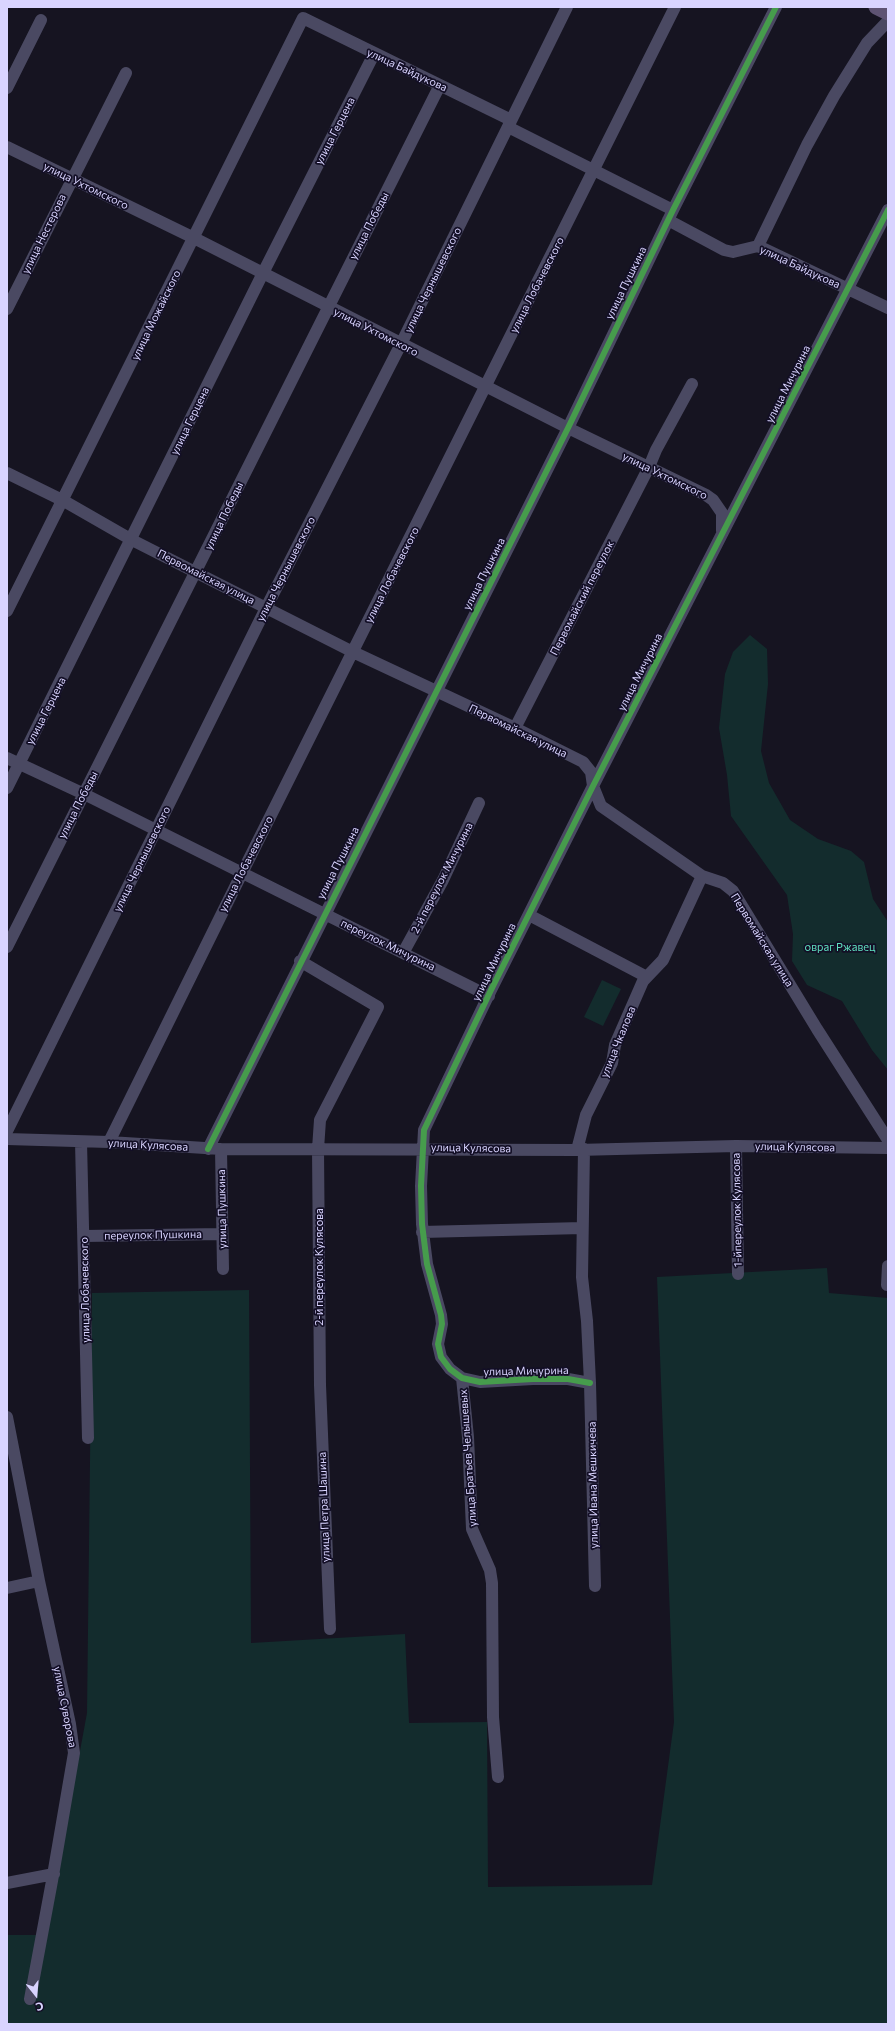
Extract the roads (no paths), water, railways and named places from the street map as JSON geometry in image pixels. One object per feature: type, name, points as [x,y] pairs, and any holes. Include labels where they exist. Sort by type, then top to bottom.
[{"type":"main road","points":[[876,7],[888,13]]},
{"type":"street","name":"улица Чернышевского","points":[[7,1131],[266,608],[401,344],[567,7]]},
{"type":"street","name":"улица Лобачевского","points":[[109,1142],[675,7]]},
{"type":"street","name":"улица Пушкина","points":[[208,1149],[300,961],[568,428],[670,215],[776,7]]},
{"type":"street","name":"улица Байдукова","points":[[303,18],[440,85],[510,123],[670,215],[724,250],[734,252],[758,246],[888,308]]},
{"type":"street","name":"улица Можайского","points":[[7,612],[64,501],[303,18]]},
{"type":"street","points":[[7,88],[42,20]]},
{"type":"street","points":[[758,246],[807,145],[834,96],[867,43],[888,21]]},
{"type":"street","name":"улица Герцена","points":[[7,788],[132,540],[262,275],[374,54]]},
{"type":"street","name":"улица Нестерова","points":[[7,309],[126,73]]},
{"type":"street","name":"улица Победы","points":[[7,947],[196,572],[327,307],[440,85]]},
{"type":"street","name":"улица Ухтомского","points":[[7,147],[71,180],[194,238],[262,275],[713,500],[722,513],[722,532]]},
{"type":"street","name":"улица Мичурина","points":[[422,1148],[424,1130],[488,996],[722,532],[888,210]]},
{"type":"street","name":"Первомайский переулок","points":[[516,728],[649,467],[656,450],[692,384]]},
{"type":"street","name":"Первомайская улица","points":[[7,473],[64,501],[132,540],[353,652],[516,728],[583,762],[591,772],[593,786],[601,806],[702,876],[723,883],[733,891],[817,1030],[888,1140]]},
{"type":"street","name":"переулок Мичурина","points":[[7,758],[84,794],[488,996]]},
{"type":"street","name":"2-й переулок Мичурина","points":[[403,953],[443,880],[479,803]]},
{"type":"street","name":"улица Чкалова","points":[[590,1383],[587,1321],[582,1277],[580,1149],[586,1115],[612,1063],[615,1045],[643,981],[663,960],[702,876]]},
{"type":"street","points":[[529,915],[647,977]]},
{"type":"street","name":"2-й переулок Кулясова","points":[[300,961],[378,1007],[320,1120],[318,1150],[320,1385]]},
{"type":"street","name":"улица Кулясова","points":[[7,1139],[109,1142],[208,1149],[580,1149],[736,1146],[888,1148]]},
{"type":"street","name":"улица Лобачевского","points":[[81,1142],[88,1438]]},
{"type":"street","name":"1-йпереулок Кулясова","points":[[736,1146],[738,1274]]},
{"type":"street","name":"улица Братьев Челышевых","points":[[422,1148],[422,1232],[427,1264],[441,1315],[442,1324],[438,1344],[441,1357],[450,1369],[462,1378],[468,1437],[472,1529],[490,1570],[492,1583],[493,1717],[498,1777]]},
{"type":"street","name":"улица Пушкина","points":[[220,1149],[223,1269]]},
{"type":"street","points":[[422,1232],[582,1228]]},
{"type":"street","name":"переулок Пушкина","points":[[84,1236],[222,1234]]},
{"type":"street","points":[[887,1285],[888,1266]]},
{"type":"street","name":"улица Мичурина","points":[[462,1378],[480,1382],[561,1379],[590,1383]]},
{"type":"street","name":"улица Ивана Мешкичева","points":[[590,1383],[595,1586]]},
{"type":"street","name":"улица Петра Шашина","points":[[320,1385],[330,1629]]},
{"type":"street","name":"улица Суворова","points":[[7,1417],[39,1581],[70,1724],[74,1753],[54,1874],[30,1999]]},
{"type":"street","points":[[7,1588],[39,1581]]},
{"type":"street","points":[[7,1883],[54,1874]]},
{"type":"park label","name":"овраг Ржавец","points":[[840,947]]}]
